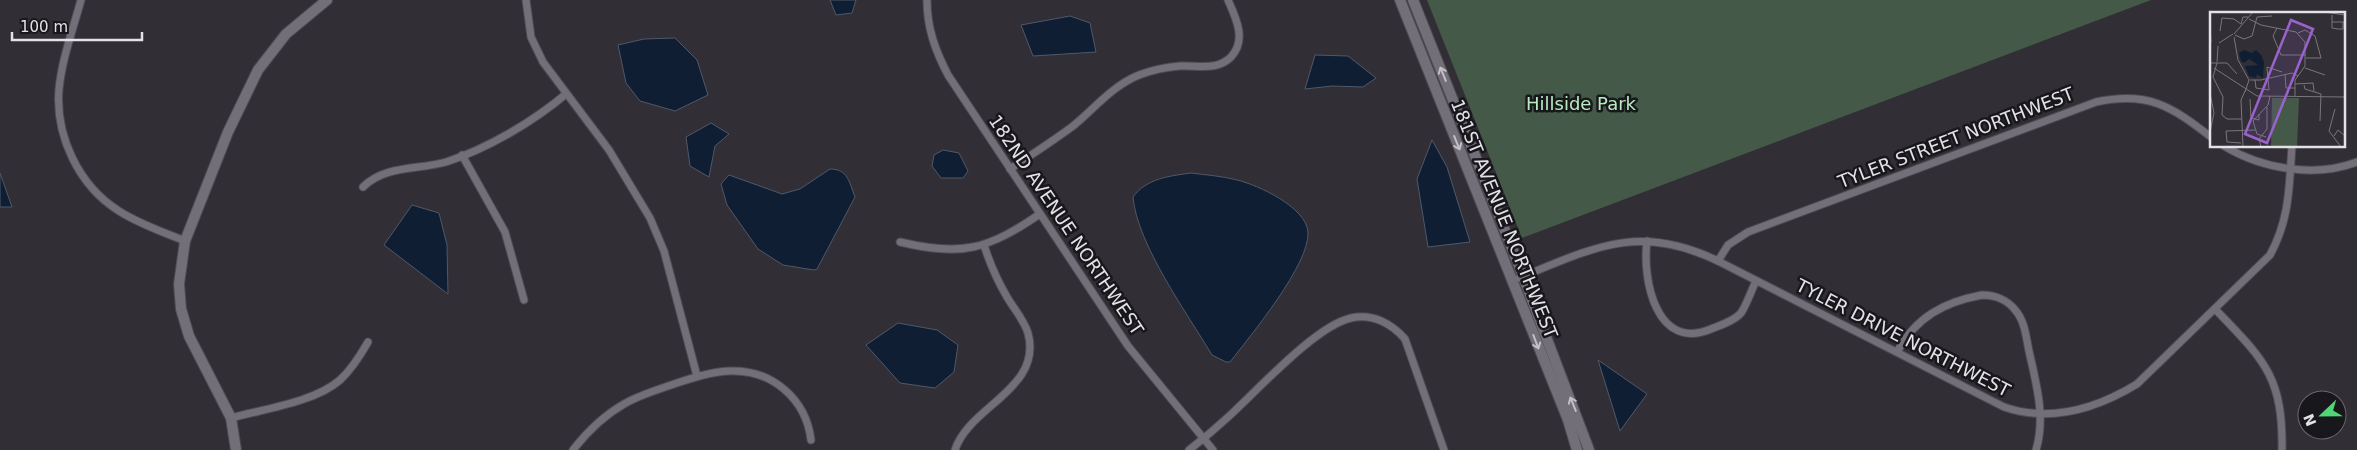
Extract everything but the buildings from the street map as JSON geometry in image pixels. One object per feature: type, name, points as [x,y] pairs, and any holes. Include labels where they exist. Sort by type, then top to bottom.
[{"type":"main road","points":[[236,450],[231,418],[190,336],[181,309],[179,284],[185,241],[228,132],[258,70],[286,34],[327,0]]},
{"type":"main road","name":"181ST AVENUE NORTHWEST","points":[[1400,0],[1568,420],[1577,450]]},
{"type":"main road","name":"181ST AVENUE NORTHWEST","points":[[1414,0],[1523,276],[1589,450]]},
{"type":"street","points":[[81,0],[59,90],[59,108],[67,148],[88,184],[103,199],[133,219],[185,241]]},
{"type":"street","points":[[526,0],[530,31],[536,50],[551,75],[609,150],[650,218],[664,251],[697,376]]},
{"type":"street","name":"182ND AVENUE NORTHWEST","points":[[927,0],[929,27],[938,57],[1128,346],[1213,450]]},
{"type":"street","points":[[1010,169],[1071,127],[1113,90],[1131,79],[1167,68],[1222,64],[1230,58],[1236,51],[1239,31],[1228,0]]},
{"type":"street","points":[[363,187],[372,178],[383,172],[436,164],[462,155],[515,129],[566,94]]},
{"type":"street","name":"TYLER STREET NORTHWEST","points":[[1718,261],[1728,245],[1748,232],[2096,102],[2116,98],[2152,101],[2179,112],[2210,136]]},
{"type":"street","points":[[2228,148],[2251,160],[2291,168],[2320,170],[2357,162]]},
{"type":"street","name":"TYLER DRIVE NORTHWEST","points":[[1512,280],[1600,247],[1616,243],[1647,241],[1679,245],[1718,261],[2004,407],[2040,415],[2070,412],[2125,392],[2146,376],[2264,261],[2278,240],[2287,211],[2292,148]]},
{"type":"street","points":[[462,155],[505,232],[524,300]]},
{"type":"street","points":[[900,242],[936,249],[959,250],[984,245],[1008,235],[1040,214]]},
{"type":"street","points":[[1647,241],[1646,274],[1656,306],[1665,321],[1683,333],[1701,333],[1736,318],[1742,312],[1756,281]]},
{"type":"street","points":[[955,450],[964,432],[1020,378],[1027,365],[1030,350],[1026,328],[993,272],[984,245]]},
{"type":"street","points":[[1897,352],[1910,331],[1930,313],[1972,297],[1991,295],[1999,298],[2016,310],[2024,328],[2039,398],[2040,415],[2036,450]]},
{"type":"street","points":[[2216,309],[2251,346],[2271,377],[2281,412],[2282,450]]},
{"type":"street","points":[[1189,450],[1270,377],[1323,333],[1344,319],[1365,317],[1382,320],[1405,339],[1444,450]]},
{"type":"street","points":[[231,418],[303,398],[329,388],[348,372],[368,342]]},
{"type":"street","points":[[578,448],[601,420],[624,404],[648,392],[697,376],[740,371],[760,375],[776,382],[792,395],[809,424],[811,440]]},
{"type":"green space","name":"Hillside Park","points":[[1427,0],[2151,0],[1522,238]]},
{"type":"water","points":[[830,0],[856,0],[852,13],[836,15]]},
{"type":"water","points":[[1070,16],[1090,23],[1096,52],[1033,56],[1021,25]]},
{"type":"water","points":[[675,38],[697,60],[708,95],[675,111],[640,101],[626,83],[618,45],[644,39]]},
{"type":"water","points":[[1315,55],[1348,56],[1376,78],[1363,87],[1332,86],[1305,89]]},
{"type":"water","points":[[711,123],[729,134],[715,146],[709,177],[690,166],[686,137]]},
{"type":"water","points":[[1432,140],[1447,167],[1470,242],[1428,247],[1417,179]]},
{"type":"water","points":[[943,150],[959,153],[968,171],[963,178],[941,178],[932,166],[934,155]]},
{"type":"water","points":[[830,169],[841,171],[847,177],[855,197],[817,269],[814,270],[783,265],[758,249],[727,205],[721,184],[729,175],[782,194],[800,189]]},
{"type":"water","points":[[0,173],[12,207],[0,207]]},
{"type":"water","points":[[1191,173],[1237,180],[1280,198],[1299,214],[1308,232],[1306,246],[1300,262],[1290,280],[1278,299],[1230,362],[1212,355],[1177,299],[1153,257],[1137,216],[1133,197],[1145,186],[1159,179]]},
{"type":"water","points":[[412,205],[439,213],[447,245],[448,294],[384,245]]},
{"type":"water","points":[[898,323],[937,330],[958,345],[954,372],[935,388],[900,383],[866,345]]},
{"type":"water","points":[[1598,360],[1647,394],[1620,431]]}]
